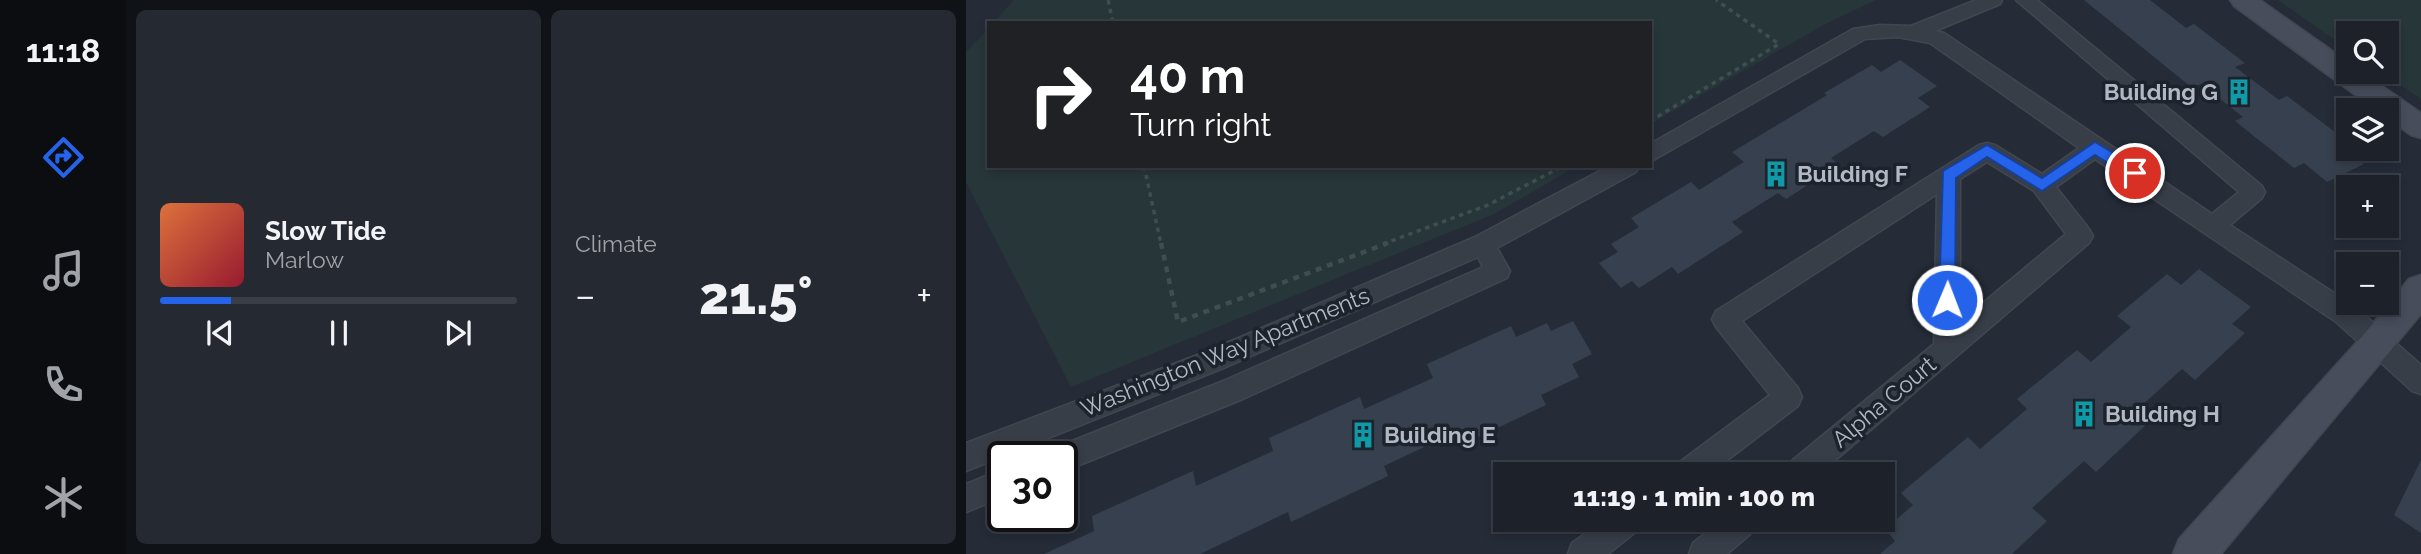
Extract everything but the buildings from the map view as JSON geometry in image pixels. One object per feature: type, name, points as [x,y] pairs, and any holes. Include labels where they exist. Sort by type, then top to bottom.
[{"type":"main road","points":[[2243,0],[2421,128]]},
{"type":"main road","points":[[2194,554],[2378,344],[2421,289]]},
{"type":"street","points":[[1916,31],[1993,0]]},
{"type":"street","points":[[2025,0],[2255,192],[2214,225]]},
{"type":"street","points":[[1652,153],[1860,33],[1893,29],[1916,31],[1937,38],[2095,148],[2345,314],[2421,382]]},
{"type":"street","points":[[1703,462],[1788,397],[1725,319],[1987,150],[2042,185],[2095,148]]},
{"type":"street","name":"Washington Way Apartments","points":[[966,457],[1217,359],[1483,244],[1624,168]]},
{"type":"street","points":[[1947,349],[1949,175]]},
{"type":"street","name":"Alpha Court","points":[[1812,462],[2081,236],[2042,185]]},
{"type":"street","name":"Washington Way Apartments","points":[[1078,453],[1233,390],[1498,271],[1483,244]]},
{"type":"street","points":[[966,498],[987,489]]},
{"type":"street","points":[[1583,554],[1612,532]]},
{"type":"street","points":[[1704,554],[1731,532]]},
{"type":"path","points":[[1108,0],[1113,21]]},
{"type":"path","points":[[1652,120],[1779,44],[1716,0]]},
{"type":"path","points":[[1144,168],[1178,322],[1488,205],[1559,168]]},
{"type":"shaded area","points":[[1014,0],[1876,0],[1827,23],[1652,123],[1652,21],[995,21]]},
{"type":"shaded area","points":[[2278,0],[2421,0],[2421,99],[2399,84],[2399,21],[2336,21],[2336,41]]},
{"type":"shaded area","points":[[987,30],[987,168],[1574,168],[1494,214],[1071,387],[966,182],[966,52]]},
{"type":"place","name":"Building G","points":[[2239,92]]},
{"type":"place","name":"Building F","points":[[1776,174]]},
{"type":"place","name":"Building H","points":[[2084,414]]},
{"type":"place","name":"Building E","points":[[1363,435]]},
{"type":"route","points":[[1947,300],[1949,175],[1987,150],[2042,185],[2095,148],[2135,173]]}]
